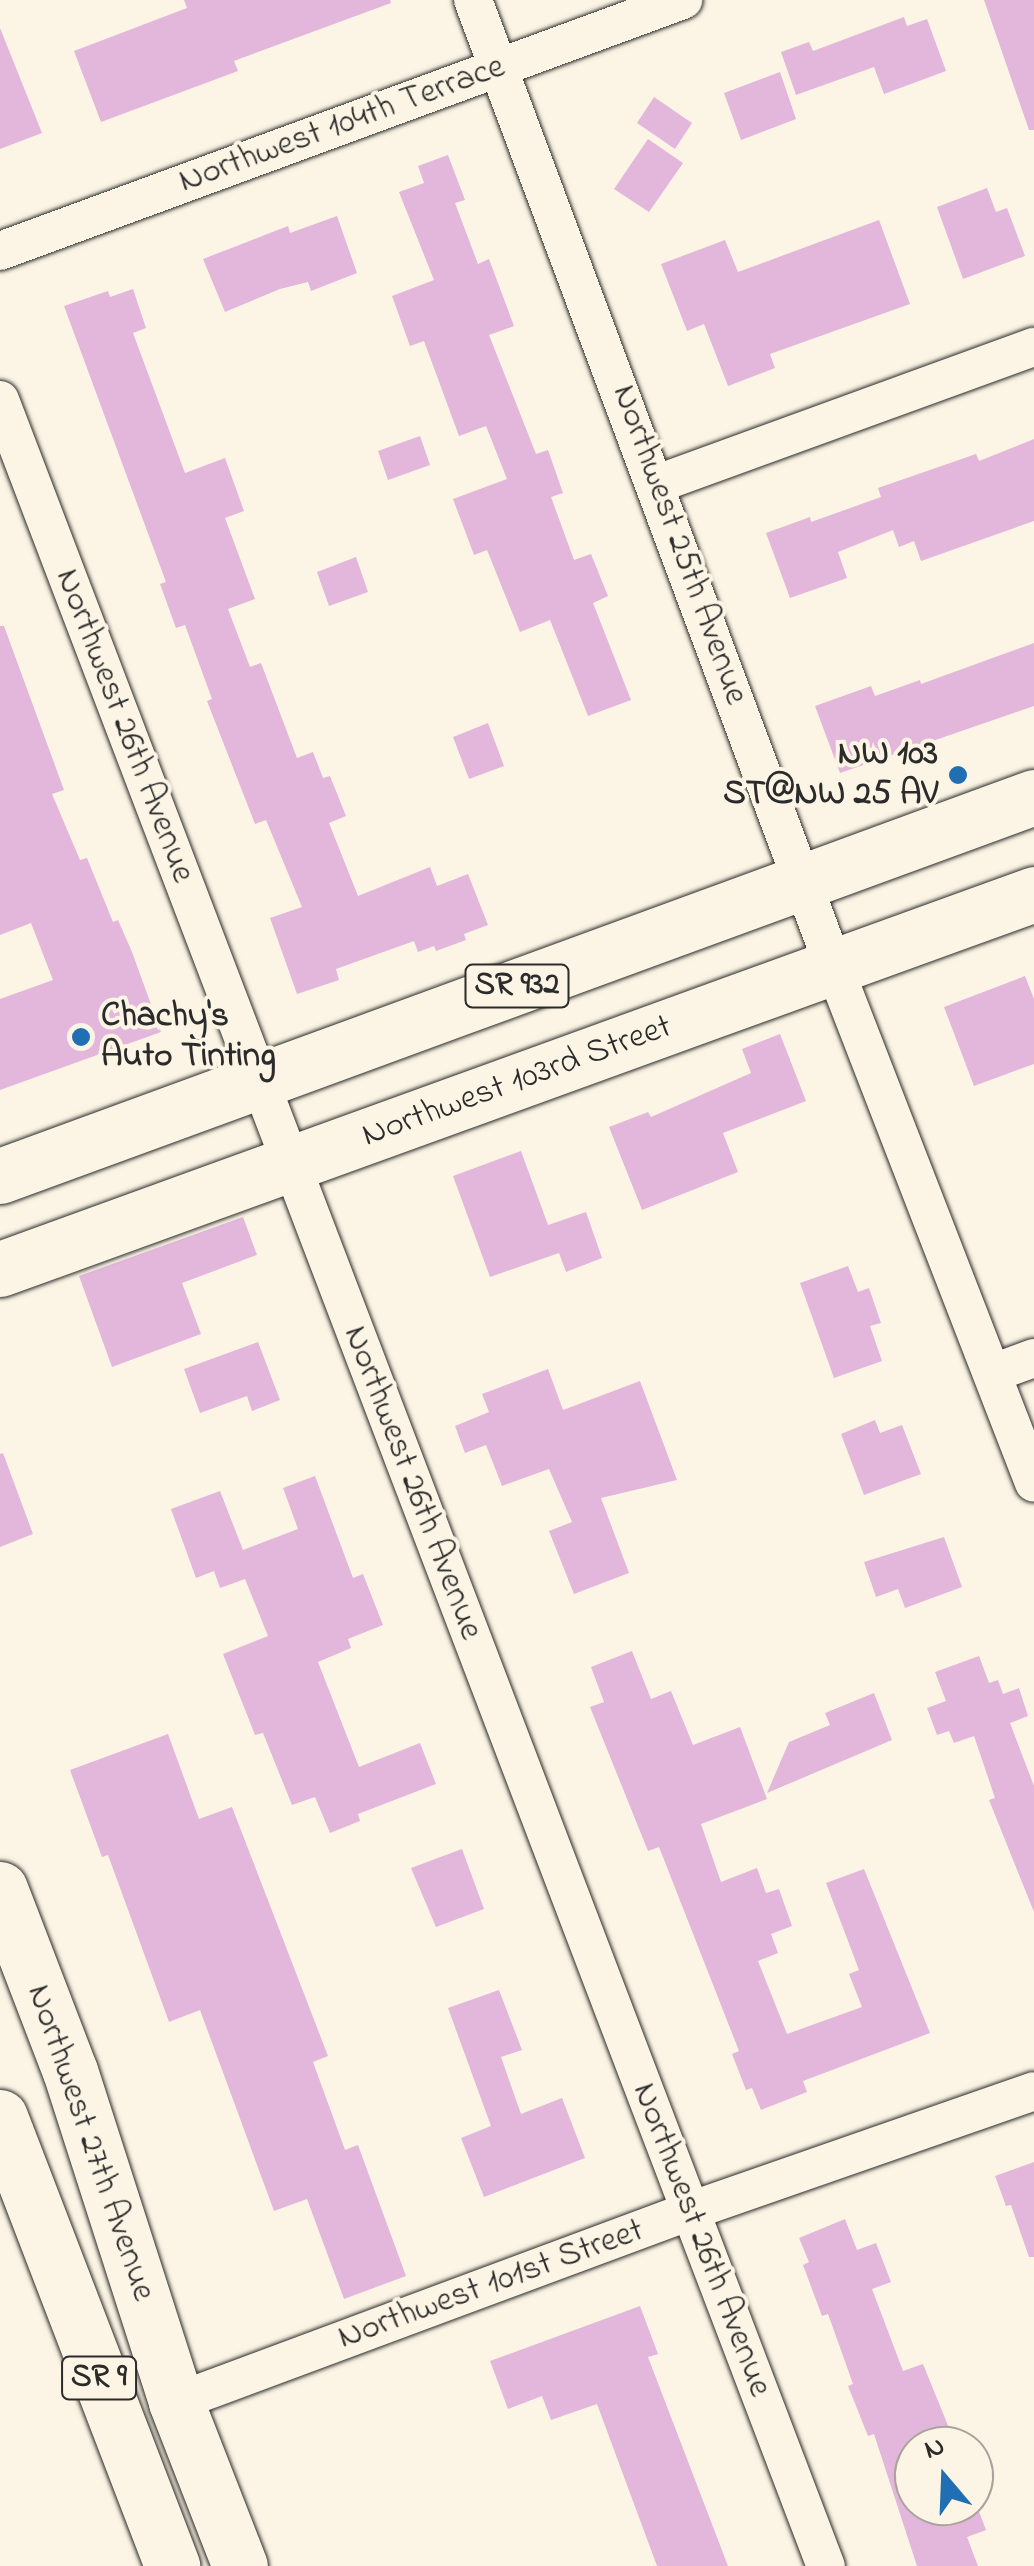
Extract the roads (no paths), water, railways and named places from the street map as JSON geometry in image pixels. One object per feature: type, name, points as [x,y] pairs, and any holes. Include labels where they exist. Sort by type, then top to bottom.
[{"type":"main road","name":"SR 932","points":[[0,1176],[1034,797]]},
{"type":"main road","name":"Northwest 103rd Street","points":[[0,1269],[1034,894]]},
{"type":"main road","name":"Northwest 27th Avenue","points":[[0,1888],[70,2071],[176,2402],[240,2566]]},
{"type":"main road","name":"Northwest 27th Avenue","points":[[0,2118],[14,2194],[172,2566]]},
{"type":"street","name":"Northwest 25th Avenue","points":[[473,0],[658,484],[834,966],[1034,1483]]},
{"type":"street","name":"Northwest 104th Terrace","points":[[0,250],[683,0]]},
{"type":"street","points":[[658,484],[1034,346]]},
{"type":"street","name":"Northwest 26th Avenue","points":[[0,400],[826,2566]]},
{"type":"street","points":[[993,1372],[1034,1358]]},
{"type":"street","name":"Northwest 101st Street","points":[[176,2402],[690,2211],[1034,2090]]},
{"type":"place","name":"NW 103 ST@NW 25 AV","points":[[958,775]]},
{"type":"place","name":"Chachy's Auto Tinting","points":[[81,1037]]}]
